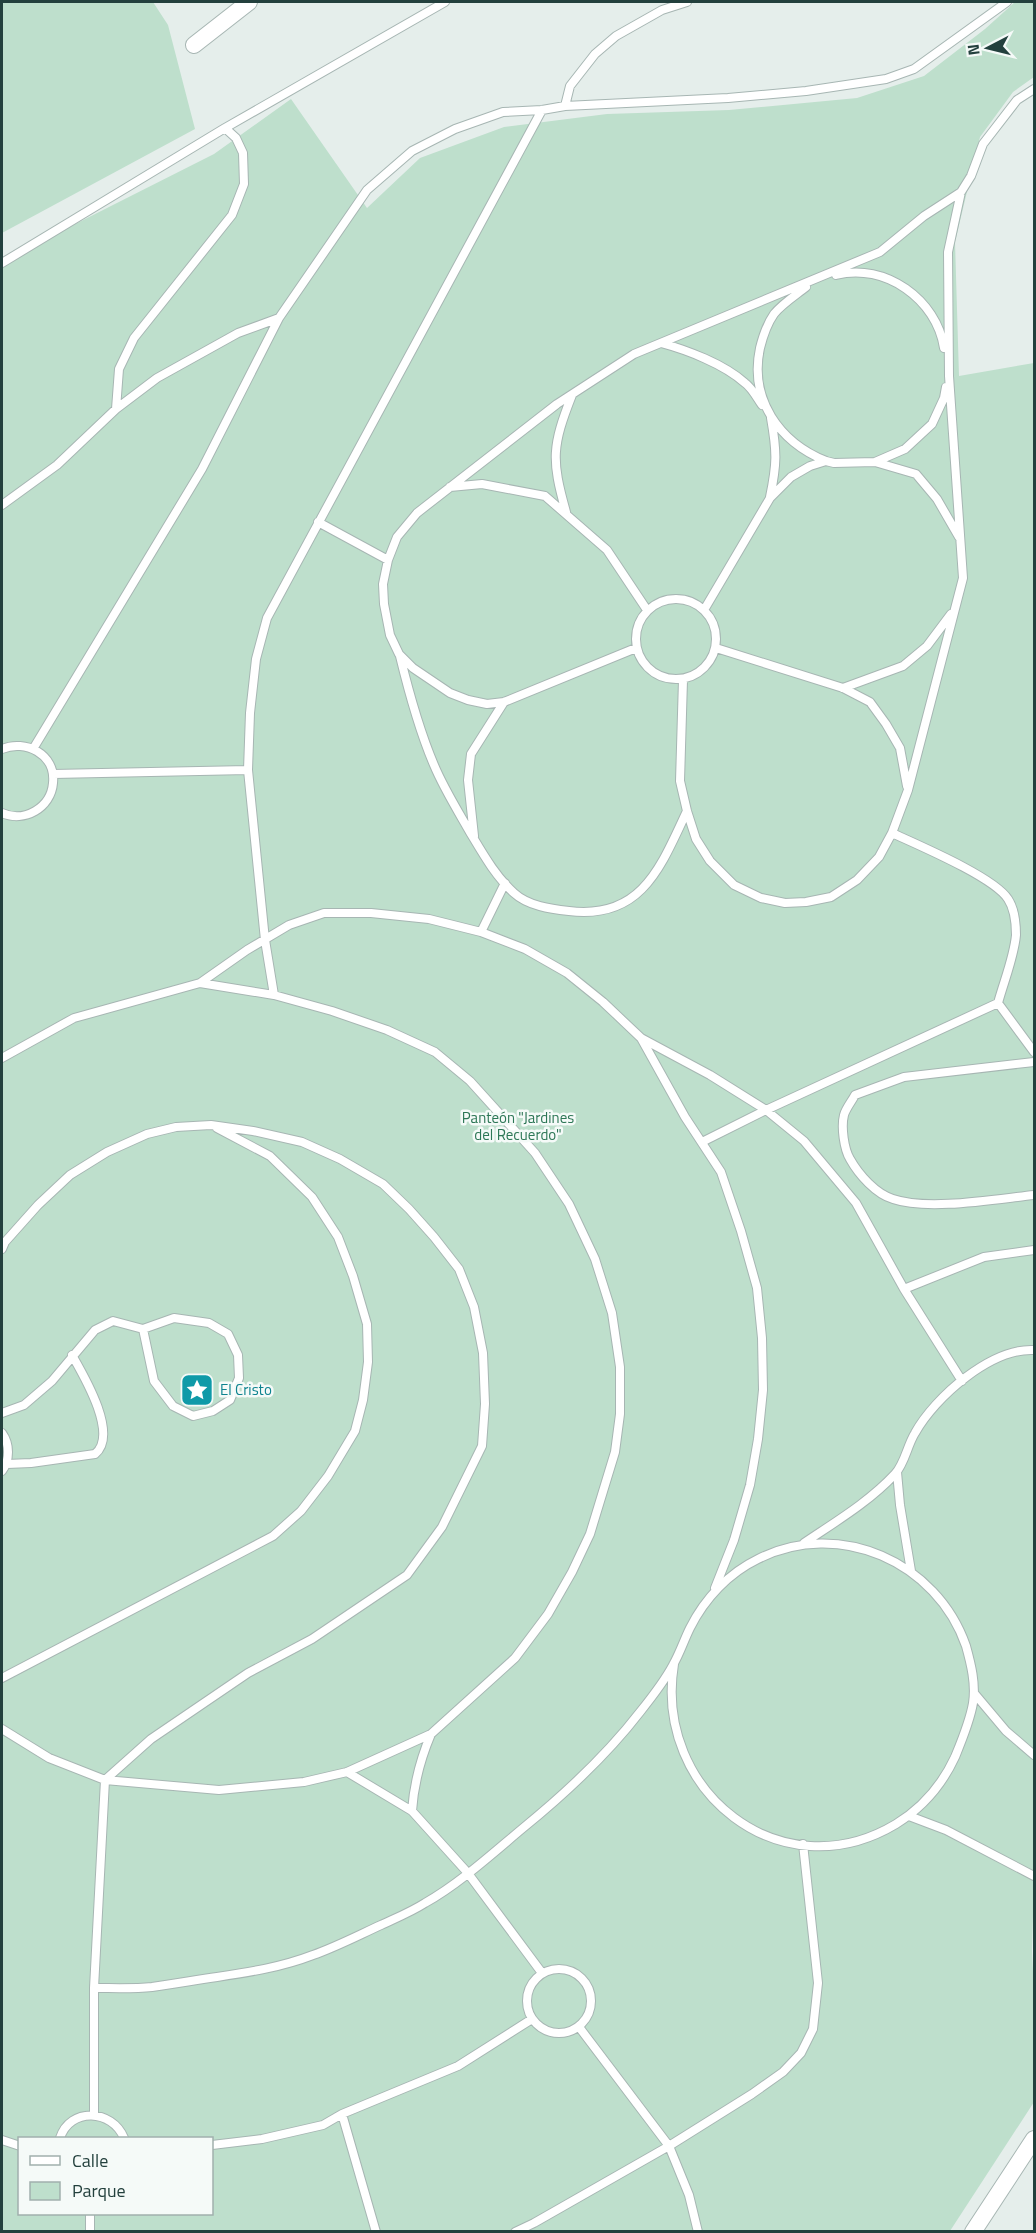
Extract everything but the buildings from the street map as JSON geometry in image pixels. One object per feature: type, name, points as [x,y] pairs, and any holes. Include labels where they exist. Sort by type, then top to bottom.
[{"type":"street","points":[[194,45],[249,2]]},
{"type":"street","points":[[973,2232],[1035,2139]]},
{"type":"lane","points":[[2,263],[225,128],[445,2]]},
{"type":"lane","points":[[565,106],[570,86],[602,48],[616,36],[653,15],[687,2]]},
{"type":"lane","points":[[33,749],[202,469],[279,318],[366,190],[412,151],[455,129],[503,112],[565,106],[728,98],[806,91],[886,79],[914,69],[1007,2]]},
{"type":"lane","points":[[683,680],[680,781],[696,839],[710,861],[734,885],[761,898],[785,903],[831,897],[857,880],[879,857],[892,833],[908,790],[963,578],[949,376],[948,252],[961,192],[971,176],[983,144],[1017,100],[1035,89]]},
{"type":"lane","points":[[273,995],[265,940],[248,770],[251,702],[256,659],[267,618],[542,110]]},
{"type":"lane","points":[[116,409],[118,369],[134,339],[232,215],[244,184],[243,153],[236,138],[225,128]]},
{"type":"lane","points":[[687,812],[664,860],[639,894],[612,909],[581,913],[545,908],[515,894],[488,861],[474,839],[435,767],[414,710],[399,654],[390,635],[384,604],[383,584],[388,560],[397,537],[417,513],[450,487],[572,395],[634,354],[880,252],[924,216],[961,192]]},
{"type":"lane","points":[[770,498],[776,469],[776,451],[770,417],[760,390],[757,362],[764,332],[774,313],[813,281],[845,272],[871,274],[897,283],[911,292],[931,313],[942,333],[949,376],[944,398],[932,423],[905,449],[876,462]]},
{"type":"lane","points":[[2,505],[57,465],[116,409],[167,372],[238,333],[279,318]]},
{"type":"lane","points":[[660,344],[683,349],[746,383],[770,417],[793,443],[810,454],[834,463],[876,462],[916,474],[937,499],[961,540]]},
{"type":"lane","points":[[566,512],[556,476],[555,447],[572,395]]},
{"type":"lane","points":[[704,610],[770,498],[791,477],[810,466],[826,461]]},
{"type":"lane","points":[[450,487],[482,484],[544,496],[566,512],[607,550],[647,610]]},
{"type":"lane","points":[[318,522],[388,560]]},
{"type":"lane","points":[[672,598],[695,603],[704,610],[712,620],[716,631],[716,648],[710,662],[702,671],[683,680],[669,680],[648,670],[636,648],[636,631],[647,610],[672,598]]},
{"type":"lane","points":[[843,688],[903,666],[927,646],[954,611]]},
{"type":"lane","points":[[399,654],[412,668],[450,693],[487,704],[504,702],[636,648]]},
{"type":"lane","points":[[716,648],[843,688],[870,702],[900,748],[908,790]]},
{"type":"lane","points":[[474,839],[468,780],[471,754],[504,702]]},
{"type":"lane","points":[[2,749],[10,746],[26,746],[40,752],[53,774],[50,796],[40,808],[20,817],[2,813]]},
{"type":"lane","points":[[53,774],[248,770]]},
{"type":"lane","points":[[892,833],[933,851],[995,885],[1008,898],[1014,910],[1016,934],[998,1002]]},
{"type":"lane","points":[[481,932],[505,883]]},
{"type":"lane","points":[[2,1058],[74,1018],[200,983],[289,925],[324,913],[429,919],[481,932],[525,949],[567,973],[641,1038],[710,1075],[766,1110],[804,1141],[855,1203],[904,1289],[962,1381]]},
{"type":"lane","points":[[2,1729],[49,1758],[105,1780],[219,1790],[304,1782],[347,1772],[431,1734],[515,1658],[548,1614],[590,1534],[615,1452],[620,1414],[620,1367],[612,1313],[595,1259],[569,1204],[535,1153],[470,1081],[435,1052],[387,1030],[332,1011],[273,995],[200,983]]},
{"type":"lane","points":[[998,1002],[1035,1052]]},
{"type":"lane","points":[[702,1142],[998,1002]]},
{"type":"lane","points":[[641,1038],[685,1117],[721,1172],[757,1288],[762,1338],[763,1390],[758,1439],[750,1485],[734,1540],[714,1593]]},
{"type":"lane","points":[[1035,1062],[904,1077],[855,1095],[844,1114],[843,1132],[848,1155],[855,1167],[872,1185],[891,1199],[917,1205],[1035,1195]]},
{"type":"lane","points":[[2,1678],[273,1536],[301,1511],[328,1476],[355,1431],[363,1400],[368,1362],[366,1324],[353,1276],[338,1237],[312,1197],[270,1156],[211,1125]]},
{"type":"lane","points":[[2,1249],[5,1242],[38,1205],[70,1175],[107,1152],[147,1134],[176,1127],[211,1125],[253,1131],[302,1142],[340,1159],[383,1184],[409,1209],[459,1269],[474,1307],[483,1353],[485,1404],[482,1446],[442,1527],[407,1575],[312,1639],[248,1673],[151,1739],[105,1780],[94,1988],[94,2114]]},
{"type":"lane","points":[[904,1289],[984,1257],[1035,1250]]},
{"type":"lane","points":[[2,1413],[24,1405],[52,1381],[95,1330],[113,1321],[143,1329],[174,1318],[209,1323],[228,1334],[238,1355],[239,1378],[230,1400],[213,1411],[193,1416],[173,1406],[154,1381],[143,1329]]},
{"type":"lane","points":[[802,1545],[869,1498],[897,1472],[915,1432],[940,1399],[962,1381],[1002,1356],[1035,1350]]},
{"type":"lane","points":[[2,1433],[8,1441],[4,1467],[95,1454],[101,1448],[104,1431],[93,1393],[72,1355]]},
{"type":"lane","points":[[897,1472],[911,1571]]},
{"type":"lane","points":[[94,1988],[159,1986],[269,1969],[314,1955],[426,1903],[533,1820],[598,1760],[624,1732],[674,1664],[692,1625],[726,1580],[754,1561],[786,1548],[830,1543],[856,1547],[885,1556],[911,1571],[935,1592],[953,1618],[968,1653],[974,1693],[973,1706],[963,1739],[950,1767],[936,1788],[909,1815],[886,1829],[861,1839],[840,1844],[803,1844],[765,1835],[736,1819],[712,1799],[696,1780],[680,1747],[672,1719],[671,1681],[674,1664]]},
{"type":"lane","points":[[974,1693],[1006,1731],[1035,1755]]},
{"type":"lane","points":[[412,1811],[417,1773],[431,1734]]},
{"type":"lane","points":[[347,1772],[412,1811],[467,1872],[542,1973]]},
{"type":"lane","points":[[909,1815],[983,1848],[1035,1876]]},
{"type":"lane","points":[[515,2232],[669,2146],[783,2072],[801,2053],[813,2029],[818,1983],[803,1844]]},
{"type":"lane","points":[[556,1968],[567,1969],[578,1974],[588,1985],[592,1995],[591,2010],[586,2019],[572,2032],[551,2033],[539,2027],[532,2019],[527,2009],[527,1996],[534,1980],[542,1973],[556,1968]]},
{"type":"lane","points":[[213,2145],[262,2139],[323,2125],[342,2114],[458,2066],[532,2019]]},
{"type":"lane","points":[[579,2027],[669,2146],[689,2194],[698,2232]]},
{"type":"lane","points":[[61,2137],[63,2130],[75,2118],[94,2114],[113,2122],[122,2137]]},
{"type":"lane","points":[[342,2114],[376,2232]]},
{"type":"lane","points":[[2,2140],[18,2145]]},
{"type":"lane","points":[[90,2215],[90,2232]]},
{"type":"green space","points":[[2,2],[153,2],[168,25],[195,129],[2,233]]},
{"type":"green space","name":"Panteón \"Jardines del Recuerdo\"","points":[[1015,2],[1034,2],[1034,77],[1013,92],[980,137],[955,242],[959,376],[1034,363],[1034,1878],[1032,1951],[1034,2102],[950,2231],[2,2232],[2,261],[214,154],[291,99],[367,208],[420,158],[504,127],[607,114],[729,110],[857,98],[924,76],[985,29]]},
{"type":"place","name":"El Cristo","points":[[197,1390]]}]
